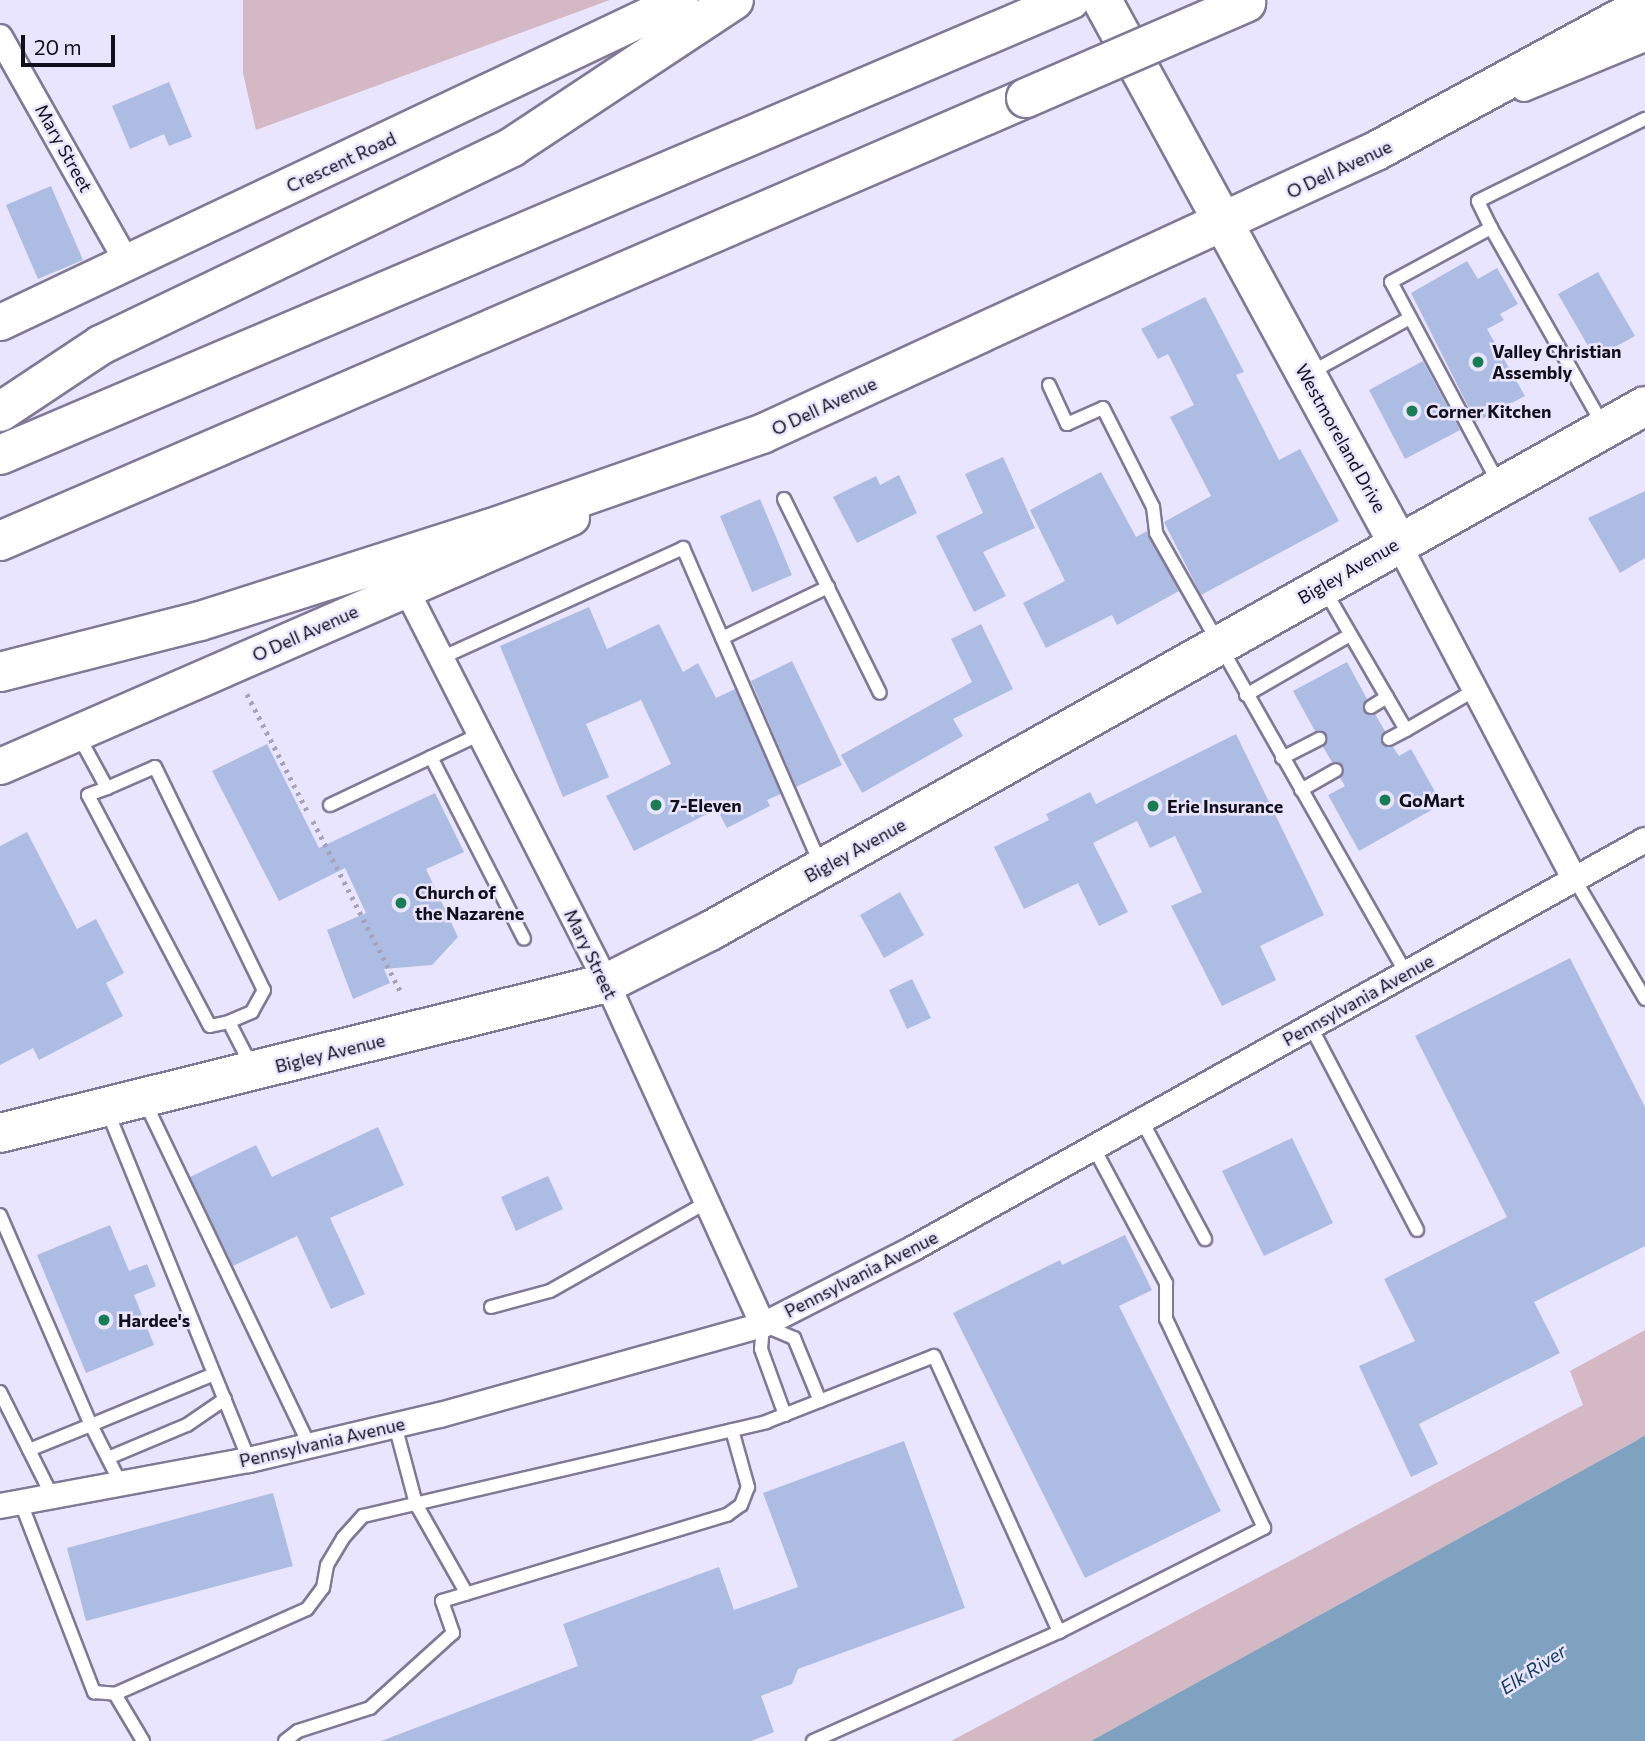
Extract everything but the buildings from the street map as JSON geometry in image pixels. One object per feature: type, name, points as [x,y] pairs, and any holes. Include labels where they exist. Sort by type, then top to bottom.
[{"type":"main road","points":[[0,412],[101,345],[512,147],[734,0]]},
{"type":"main road","points":[[0,455],[1070,0]]},
{"type":"main road","name":"Westmoreland Drive","points":[[1102,0],[1398,543]]},
{"type":"main road","points":[[0,541],[1250,2]]},
{"type":"main road","points":[[1378,149],[1645,5]]},
{"type":"main road","name":"O Dell Avenue","points":[[762,434],[1224,223],[1378,149]]},
{"type":"main road","name":"Bigley Avenue","points":[[0,1133],[607,983],[822,868],[1645,406]]},
{"type":"main road","points":[[0,672],[214,617],[489,529],[762,434]]},
{"type":"street","name":"Crescent Road","points":[[0,322],[680,0]]},
{"type":"street","name":"Mary Street","points":[[0,37],[126,261]]},
{"type":"street","name":"O Dell Avenue","points":[[1378,149],[1645,38]]},
{"type":"street","name":"O Dell Avenue","points":[[0,766],[762,434]]},
{"type":"street","name":"Westmoreland Drive","points":[[1398,543],[1575,880]]},
{"type":"street","name":"Mary Street","points":[[406,589],[607,983],[763,1325]]},
{"type":"street","name":"Pennsylvania Avenue","points":[[11,1505],[249,1460],[395,1425],[763,1325],[914,1248],[1645,840]]},
{"type":"lane","points":[[1605,428],[1478,201],[1645,119]]},
{"type":"lane","points":[[1491,228],[1391,282],[1500,487]]},
{"type":"lane","points":[[1306,374],[1410,318]]},
{"type":"lane","points":[[1049,385],[1067,424],[1103,408],[1153,507],[1156,533],[1217,645],[1406,973]]},
{"type":"lane","points":[[783,499],[880,692]]},
{"type":"lane","points":[[441,658],[683,548],[822,868]]},
{"type":"lane","points":[[1322,586],[1406,730]]},
{"type":"lane","points":[[722,638],[828,587]]},
{"type":"lane","points":[[1247,695],[1350,635]]},
{"type":"lane","points":[[1389,739],[1475,690]]},
{"type":"lane","points":[[1371,707],[1387,697]]},
{"type":"lane","points":[[77,733],[107,788]]},
{"type":"lane","points":[[330,805],[480,734]]},
{"type":"lane","points":[[1282,758],[1319,739]]},
{"type":"lane","points":[[431,757],[524,939]]},
{"type":"lane","points":[[155,766],[264,990],[252,1012],[229,1022],[210,1026],[88,795],[107,788],[155,766]]},
{"type":"lane","points":[[1301,790],[1336,770]]},
{"type":"lane","points":[[1575,880],[1645,999]]},
{"type":"lane","points":[[229,1022],[254,1072]]},
{"type":"lane","points":[[1311,1027],[1417,1230]]},
{"type":"lane","points":[[142,1097],[309,1445]]},
{"type":"lane","points":[[106,1105],[249,1460]]},
{"type":"lane","points":[[1142,1121],[1205,1239]]},
{"type":"lane","points":[[813,1741],[1059,1632],[1264,1528],[1166,1319],[1166,1283],[1094,1148]]},
{"type":"lane","points":[[491,1307],[550,1291],[707,1202]]},
{"type":"lane","points":[[0,1215],[91,1425],[122,1486]]},
{"type":"lane","points":[[785,1415],[761,1349],[763,1325],[794,1338],[820,1401]]},
{"type":"lane","points":[[11,1505],[94,1692],[115,1694],[307,1609],[323,1588],[327,1565],[343,1538],[363,1516],[732,1430],[785,1415],[934,1356],[1059,1632]]},
{"type":"lane","points":[[29,1450],[215,1374]]},
{"type":"lane","points":[[0,1392],[53,1498]]},
{"type":"lane","points":[[108,1458],[187,1425],[225,1399]]},
{"type":"lane","points":[[395,1425],[416,1504],[467,1594]]},
{"type":"lane","points":[[285,1741],[298,1731],[370,1708],[453,1633],[442,1601],[727,1515],[741,1505],[748,1488],[732,1430]]},
{"type":"lane","points":[[115,1694],[143,1741]]},
{"type":"path","points":[[232,665],[402,994]]},
{"type":"shaded area","points":[[243,0],[610,0],[256,130],[243,73]]},
{"type":"shaded area","points":[[1645,1330],[1645,1435],[1634,1442],[1091,1741],[951,1741],[1583,1405],[1570,1371]]},
{"type":"water","name":"Elk River","points":[[1645,1435],[1645,1741],[1091,1741],[1634,1442]]},
{"type":"place","name":"Valley Christian Assembly","points":[[1478,362]]},
{"type":"place","name":"Corner Kitchen","points":[[1412,411]]},
{"type":"place","name":"GoMart","points":[[1385,800]]},
{"type":"place","name":"7-Eleven","points":[[656,805]]},
{"type":"place","name":"Erie Insurance","points":[[1153,806]]},
{"type":"place","name":"Church of the Nazarene","points":[[401,903]]},
{"type":"place","name":"Hardee's","points":[[104,1320]]}]
